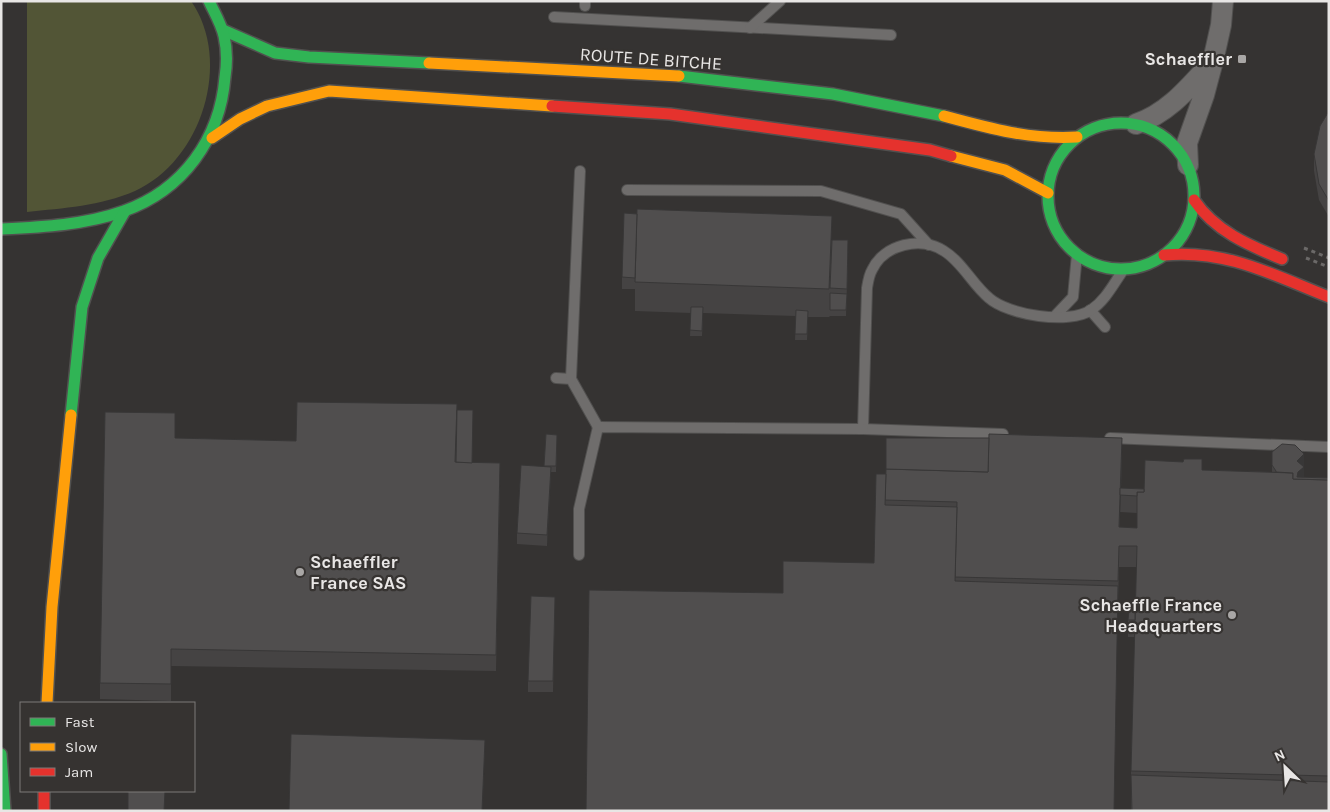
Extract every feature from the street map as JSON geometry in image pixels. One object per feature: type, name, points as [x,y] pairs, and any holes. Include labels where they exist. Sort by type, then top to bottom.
[{"type":"main road","points":[[1,229],[62,227],[125,211],[158,195],[189,171],[212,138],[226,94],[226,59],[223,30],[209,1]]},
{"type":"main road","name":"ROUTE DE BITCHE","points":[[223,30],[275,53],[300,56],[676,76],[852,97],[922,110],[1030,137],[1056,139],[1077,137]]},
{"type":"main road","points":[[212,138],[246,115],[268,104],[293,97],[339,92],[670,114],[930,150],[1005,170],[1048,193]]},
{"type":"main road","points":[[1105,124],[1136,124],[1162,135],[1173,144],[1188,165],[1194,185],[1191,216],[1185,231],[1176,244],[1164,255],[1138,267],[1124,269],[1099,266],[1077,254],[1064,242],[1055,227],[1048,205],[1050,177],[1056,162],[1077,137],[1105,124]]},
{"type":"main road","points":[[1194,200],[1199,210],[1224,230],[1240,240],[1295,265]]},
{"type":"main road","points":[[47,702],[52,607],[82,307],[98,258],[125,211]]},
{"type":"main road","points":[[1164,255],[1197,251],[1226,257],[1329,297]]},
{"type":"main road","points":[[1,754],[5,811]]},
{"type":"main road","points":[[44,792],[44,811]]},
{"type":"street","points":[[1188,165],[1186,153],[1190,132],[1204,95],[1213,61],[1221,25],[1223,1]]},
{"type":"street","points":[[1136,124],[1158,116],[1167,109],[1213,61]]},
{"type":"lane","points":[[750,28],[780,1]]},
{"type":"lane","points":[[554,17],[890,35]]},
{"type":"lane","points":[[579,555],[579,509],[598,427],[571,379],[580,171]]},
{"type":"lane","points":[[626,190],[821,191],[901,214],[929,245],[945,252],[989,298],[1000,306],[1020,313],[1054,317],[1081,314],[1090,310],[1105,298],[1124,269]]},
{"type":"lane","points":[[863,429],[867,288],[872,269],[882,255],[897,246],[929,245]]},
{"type":"lane","points":[[1054,317],[1073,297],[1077,254]]},
{"type":"lane","points":[[1090,310],[1105,327]]},
{"type":"lane","points":[[556,378],[571,379]]},
{"type":"lane","points":[[598,427],[863,429],[1012,435]]},
{"type":"lane","points":[[1101,438],[1329,447]]},
{"type":"green space","points":[[27,1],[191,1],[203,25],[209,52],[209,80],[204,107],[193,134],[178,157],[158,177],[135,191],[109,200],[82,206],[27,212]]},
{"type":"building","points":[[1329,111],[1329,201],[1319,184],[1314,154],[1320,126]]},
{"type":"building","points":[[637,209],[832,216],[829,289],[635,282]]},
{"type":"building","points":[[624,213],[637,214],[635,278],[622,277]]},
{"type":"building","points":[[832,240],[848,240],[847,289],[830,288]]},
{"type":"building","points":[[830,293],[847,294],[846,310],[830,310]]},
{"type":"building","points":[[691,307],[703,307],[702,331],[690,330]]},
{"type":"building","points":[[796,310],[808,311],[807,334],[795,334]]},
{"type":"building","name":"Schaeffler France SAS","points":[[297,402],[457,404],[455,462],[500,463],[496,655],[171,649],[171,684],[100,683],[105,412],[175,413],[175,438],[296,441]]},
{"type":"building","points":[[457,410],[473,410],[472,463],[456,462]]},
{"type":"building","points":[[546,434],[557,435],[556,466],[544,466]]},
{"type":"building","name":"Schaeffle France Headquarters","points":[[989,434],[1122,438],[1119,527],[1137,528],[1137,492],[1144,492],[1145,460],[1183,462],[1184,459],[1202,459],[1202,470],[1293,473],[1293,479],[1329,480],[1329,776],[1131,771],[1137,546],[1119,546],[1118,581],[955,577],[957,502],[885,500],[886,469],[988,472]]},
{"type":"building","points":[[886,438],[989,438],[988,472],[886,469]]},
{"type":"building","points":[[1282,444],[1295,445],[1304,454],[1297,461],[1304,467],[1298,472],[1297,477],[1329,478],[1329,480],[1293,479],[1293,473],[1276,472],[1272,465],[1272,452]]},
{"type":"building","points":[[521,465],[551,467],[547,535],[517,533]]},
{"type":"building","points":[[876,474],[886,474],[885,505],[957,507],[955,581],[1118,586],[1114,811],[586,811],[589,590],[783,593],[783,561],[874,563]]},
{"type":"building","points":[[1120,488],[1144,489],[1144,492],[1137,492],[1137,496],[1120,495]]},
{"type":"building","points":[[531,596],[555,597],[553,681],[528,681]]},
{"type":"building","points":[[1129,610],[1135,610],[1135,620],[1128,620]]},
{"type":"building","points":[[291,734],[485,740],[482,811],[289,811]]},
{"type":"building","points":[[1131,775],[1329,782],[1329,811],[1132,811]]},
{"type":"building","points":[[128,792],[165,792],[164,811],[128,811]]},
{"type":"traffic: fast","points":[[1,229],[63,224],[109,216],[145,202],[181,176],[195,159],[206,141],[222,100],[226,67],[226,46],[221,27],[209,1]]},
{"type":"traffic: fast","points":[[223,30],[275,53],[309,57],[429,63]]},
{"type":"traffic: fast","points":[[679,76],[833,94],[944,116]]},
{"type":"traffic: fast","points":[[1121,123],[1135,124],[1149,129],[1162,135],[1173,144],[1182,155],[1188,168],[1193,182],[1194,196],[1193,210],[1188,224],[1182,237],[1173,248],[1162,257],[1149,263],[1135,268],[1121,269],[1107,268],[1093,263],[1080,257],[1069,248],[1060,237],[1054,224],[1049,210],[1048,196],[1049,182],[1054,168],[1060,155],[1069,144],[1080,135],[1093,129],[1107,124],[1121,123]]},
{"type":"traffic: fast","points":[[71,415],[82,307],[98,258],[125,211]]},
{"type":"traffic: fast","points":[[1,754],[5,811]]},
{"type":"traffic: slow","points":[[429,63],[679,76]]},
{"type":"traffic: slow","points":[[212,138],[240,119],[267,106],[329,91],[552,106]]},
{"type":"traffic: slow","points":[[944,116],[993,129],[1026,135],[1077,137]]},
{"type":"traffic: slow","points":[[951,156],[1005,170],[1048,193]]},
{"type":"traffic: slow","points":[[47,702],[52,607],[71,415]]},
{"type":"traffic: jam","points":[[552,106],[670,114],[930,150],[951,156]]},
{"type":"traffic: jam","points":[[1194,200],[1202,211],[1222,229],[1282,259]]},
{"type":"traffic: jam","points":[[1164,255],[1187,254],[1229,260],[1269,272],[1329,297]]},
{"type":"traffic: jam","points":[[44,792],[44,811]]},
{"type":"place","name":"Schaeffler","points":[[1242,59]]},
{"type":"place","name":"Schaeffler France SAS","points":[[300,572]]},
{"type":"place","name":"Schaeffle France Headquarters","points":[[1232,615]]}]
